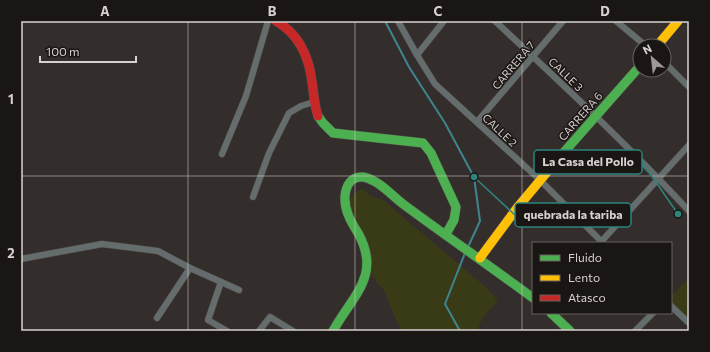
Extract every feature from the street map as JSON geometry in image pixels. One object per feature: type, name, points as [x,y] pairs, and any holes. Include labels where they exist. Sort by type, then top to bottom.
[{"type":"main road","points":[[276,21],[289,29],[303,48],[308,59],[314,102],[320,119],[333,133],[423,143],[431,153],[456,207],[454,220],[446,234]]},
{"type":"main road","points":[[664,38],[678,21]]},
{"type":"main road","name":"CARRERA 6","points":[[480,258],[497,233],[540,180],[632,75]]},
{"type":"main road","points":[[335,329],[360,290],[365,277],[366,262],[364,247],[347,216],[344,204],[348,183],[356,177],[372,179],[390,194],[532,297]]},
{"type":"main road","points":[[552,314],[570,331]]},
{"type":"street","points":[[222,154],[246,96],[268,21]]},
{"type":"street","name":"CALLE 2","points":[[398,21],[435,84],[540,180],[600,242]]},
{"type":"street","points":[[417,55],[444,21]]},
{"type":"street","name":"CALLE 3","points":[[495,21],[659,178],[689,210]]},
{"type":"street","name":"CARRERA 7","points":[[477,122],[563,21]]},
{"type":"street","points":[[616,21],[636,38]]},
{"type":"street","points":[[672,70],[689,87]]},
{"type":"street","points":[[253,197],[269,153],[289,113],[301,106],[314,102]]},
{"type":"street","points":[[602,242],[689,145]]},
{"type":"street","points":[[21,259],[102,244],[158,251],[190,268],[239,290]]},
{"type":"street","points":[[157,318],[190,268]]},
{"type":"street","points":[[221,282],[208,320],[227,331]]},
{"type":"street","points":[[672,307],[689,323]]},
{"type":"street","points":[[635,331],[652,314]]},
{"type":"street","points":[[259,331],[270,317],[293,331]]},
{"type":"green space","points":[[363,189],[372,197],[383,200],[488,289],[498,301],[483,317],[477,331],[402,331],[385,292],[371,275],[368,246],[348,204],[353,194]]},
{"type":"green space","points":[[689,278],[689,323],[672,307],[672,295]]},
{"type":"waterway","points":[[385,21],[409,67],[445,123],[474,177],[480,221],[468,247]]},
{"type":"waterway","points":[[460,331],[445,304],[465,253]]},
{"type":"traffic: fast","points":[[558,159],[632,75]]},
{"type":"traffic: fast","points":[[318,116],[333,133],[423,143],[431,153],[456,207],[454,220],[446,234]]},
{"type":"traffic: fast","points":[[333,331],[356,296],[366,274],[367,262],[365,248],[348,216],[345,201],[348,185],[352,180],[359,177],[363,177],[380,184],[403,204],[532,297]]},
{"type":"traffic: fast","points":[[552,314],[570,331]]},
{"type":"traffic: slow","points":[[664,38],[678,21]]},
{"type":"traffic: slow","points":[[480,258],[517,208],[558,159]]},
{"type":"traffic: jam","points":[[276,21],[291,32],[302,47],[311,73],[318,116]]},
{"type":"place","name":"quebrada la tariba","points":[[474,177]]},
{"type":"place","name":"La Casa del Pollo","points":[[678,214]]}]
